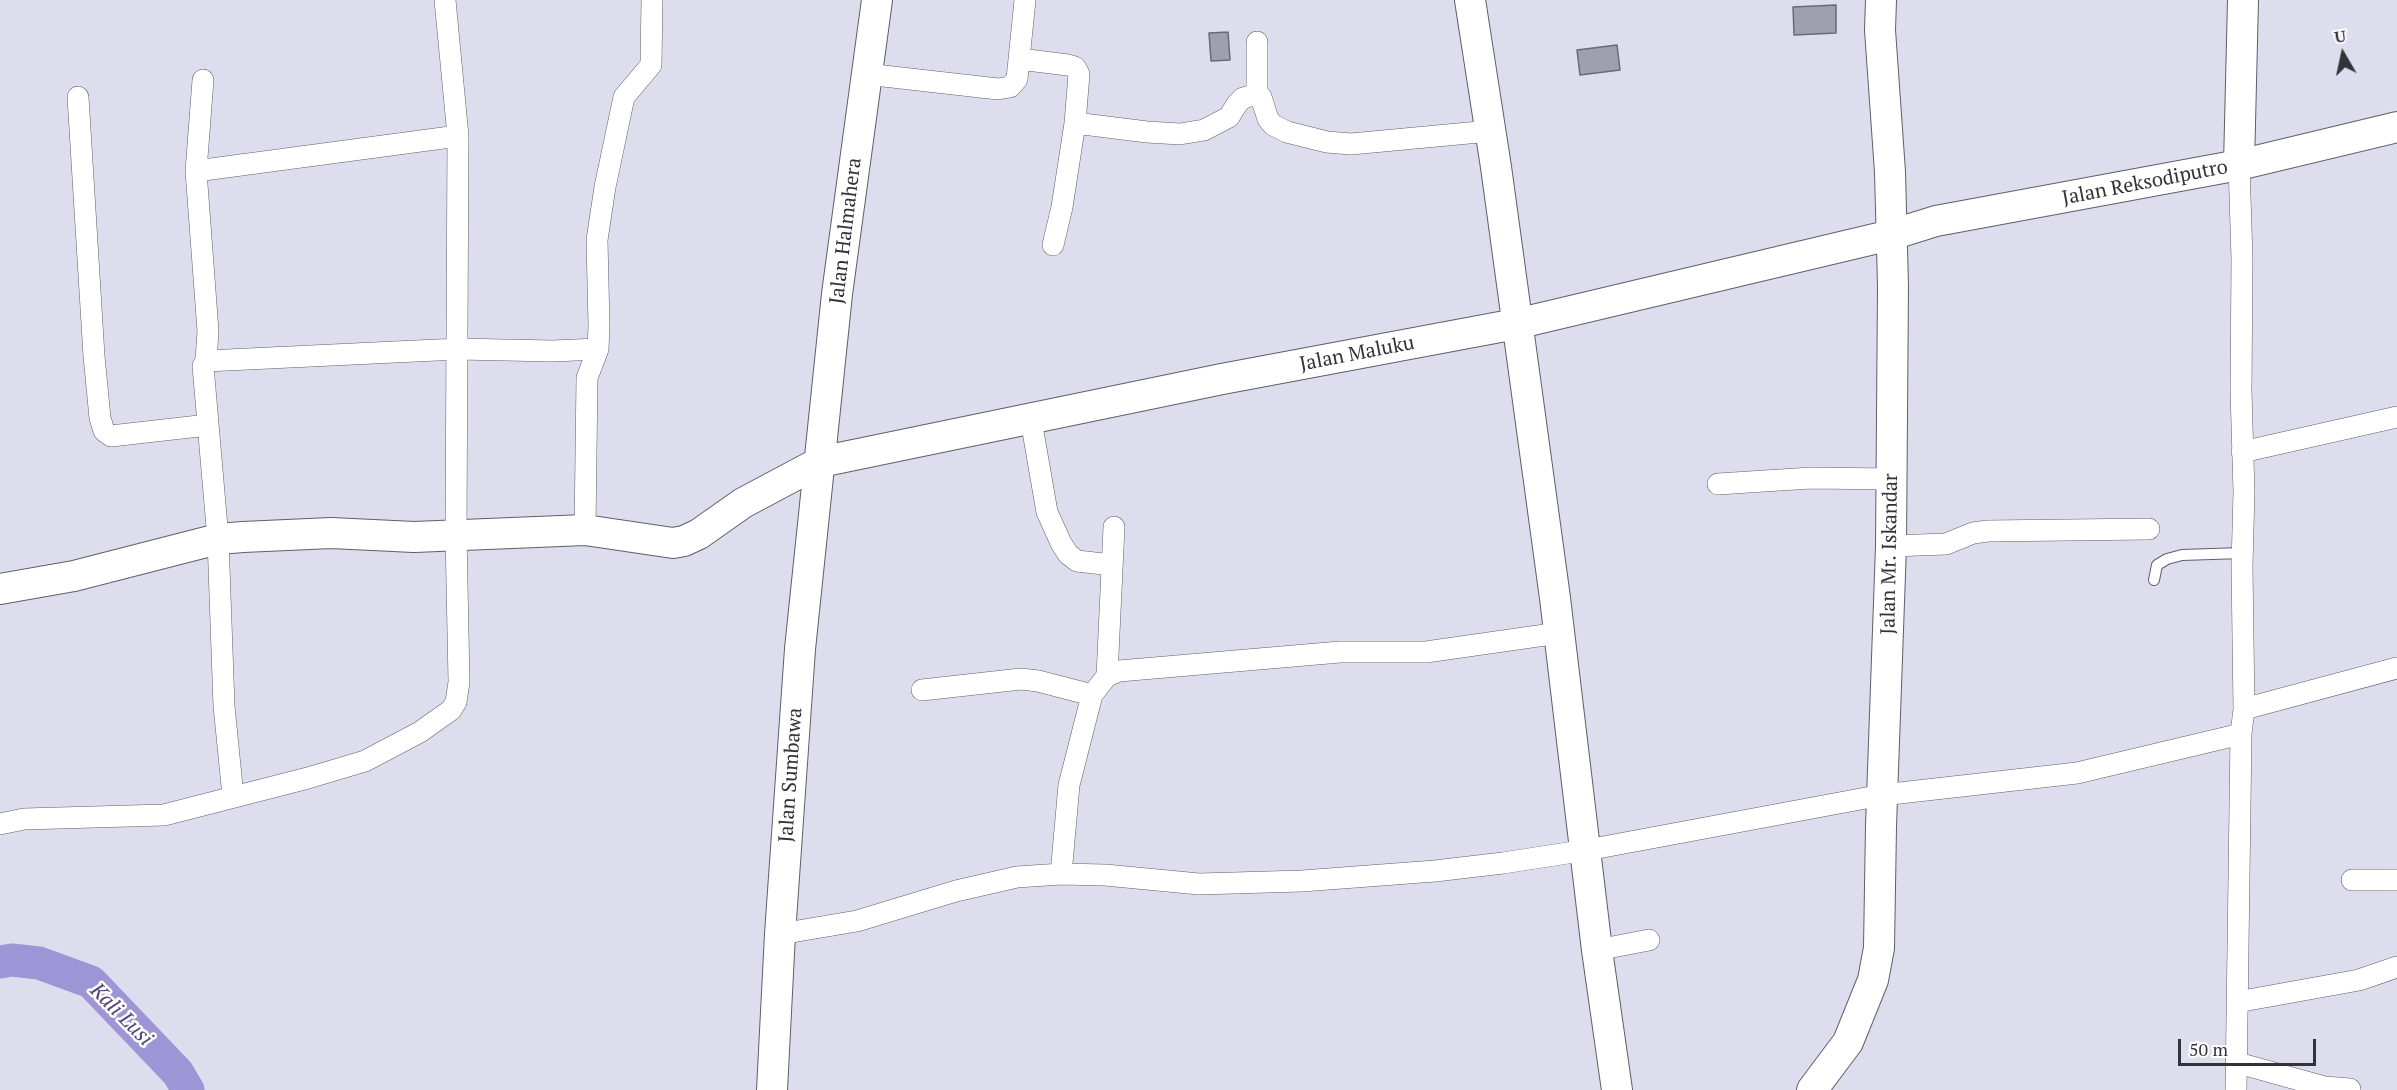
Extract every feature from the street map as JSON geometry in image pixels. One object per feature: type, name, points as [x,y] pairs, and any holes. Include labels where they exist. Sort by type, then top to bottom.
[{"type":"main road","name":"Jalan Halmahera","points":[[820,462],[837,294],[877,0]]},
{"type":"main road","points":[[1470,0],[1559,633],[1617,1090]]},
{"type":"main road","name":"Jalan Mr. Iskandar","points":[[1812,1090],[1848,1042],[1873,980],[1879,948],[1891,546],[1893,286],[1890,172],[1880,30],[1881,0]]},
{"type":"main road","points":[[2239,165],[2243,0]]},
{"type":"main road","name":"Jalan Reksodiputro","points":[[1892,235],[1936,222],[2239,165],[2397,127]]},
{"type":"main road","name":"Jalan Maluku","points":[[0,589],[74,576],[218,539],[331,533],[414,537],[585,530],[673,543],[684,541],[699,534],[743,503],[820,462],[1222,380],[1516,324],[1892,235]]},
{"type":"main road","name":"Jalan Sumbawa","points":[[772,1090],[780,934],[800,649],[820,462]]},
{"type":"street","points":[[0,824],[24,819],[164,815],[308,778],[365,761],[420,732],[451,710],[456,702],[459,682],[456,534],[458,136],[445,0]]},
{"type":"street","points":[[585,530],[587,378],[598,349],[597,240],[605,187],[624,97],[651,65],[652,0]]},
{"type":"street","points":[[866,75],[1005,89],[1010,87],[1017,79],[1025,0]]},
{"type":"street","points":[[1257,42],[1257,94],[1261,97],[1265,114],[1273,125],[1287,132],[1327,142],[1380,143],[1490,131]]},
{"type":"street","points":[[1019,60],[1075,68],[1079,75],[1080,86],[1075,123],[1062,207],[1053,244]]},
{"type":"street","points":[[203,80],[196,171],[207,320],[206,361],[203,366],[218,539],[224,706],[233,796]]},
{"type":"street","points":[[1075,123],[1147,132],[1204,130],[1229,117],[1236,104],[1243,98],[1257,94]]},
{"type":"street","points":[[78,97],[94,356],[100,418],[104,430],[111,436],[208,425]]},
{"type":"street","points":[[196,171],[458,136]]},
{"type":"street","points":[[2236,1090],[2241,734],[2244,709],[2242,259],[2239,165]]},
{"type":"street","points":[[206,361],[458,349],[554,351],[598,349]]},
{"type":"street","points":[[2242,452],[2397,417]]},
{"type":"street","points":[[1031,420],[1047,512],[1061,543],[1068,554],[1077,561],[1112,565]]},
{"type":"street","points":[[1718,484],[1811,478],[1892,479]]},
{"type":"street","points":[[1107,676],[1114,527]]},
{"type":"street","points":[[1891,546],[1946,544],[1989,531],[2149,529]]},
{"type":"street","points":[[1061,874],[1069,785],[1092,694],[1107,676],[1119,670],[1340,652],[1426,652],[1559,633]]},
{"type":"street","points":[[2244,709],[2397,668]]},
{"type":"street","points":[[922,690],[1021,679],[1092,694]]},
{"type":"street","points":[[780,934],[857,921],[956,891],[1017,878],[1061,874],[1105,875],[1199,884],[1302,881],[1435,871],[1587,850],[1882,795],[2078,773],[2241,734]]},
{"type":"street","points":[[2352,880],[2397,880]]},
{"type":"street","points":[[1598,950],[1649,940]]},
{"type":"street","points":[[2237,1002],[2359,980],[2397,967]]},
{"type":"street","points":[[2238,1063],[2310,1083],[2350,1089]]},
{"type":"lane","points":[[2154,580],[2157,565],[2167,558],[2182,555],[2242,553]]},
{"type":"building","points":[[1836,5],[1836,33],[1794,35],[1793,7]]},
{"type":"building","points":[[1228,32],[1230,60],[1211,61],[1209,33]]},
{"type":"building","points":[[1617,45],[1620,70],[1580,75],[1577,50]]},
{"type":"waterway","name":"Kali Lusi","points":[[0,962],[12,960],[39,963],[91,982],[178,1073],[188,1090]]}]
